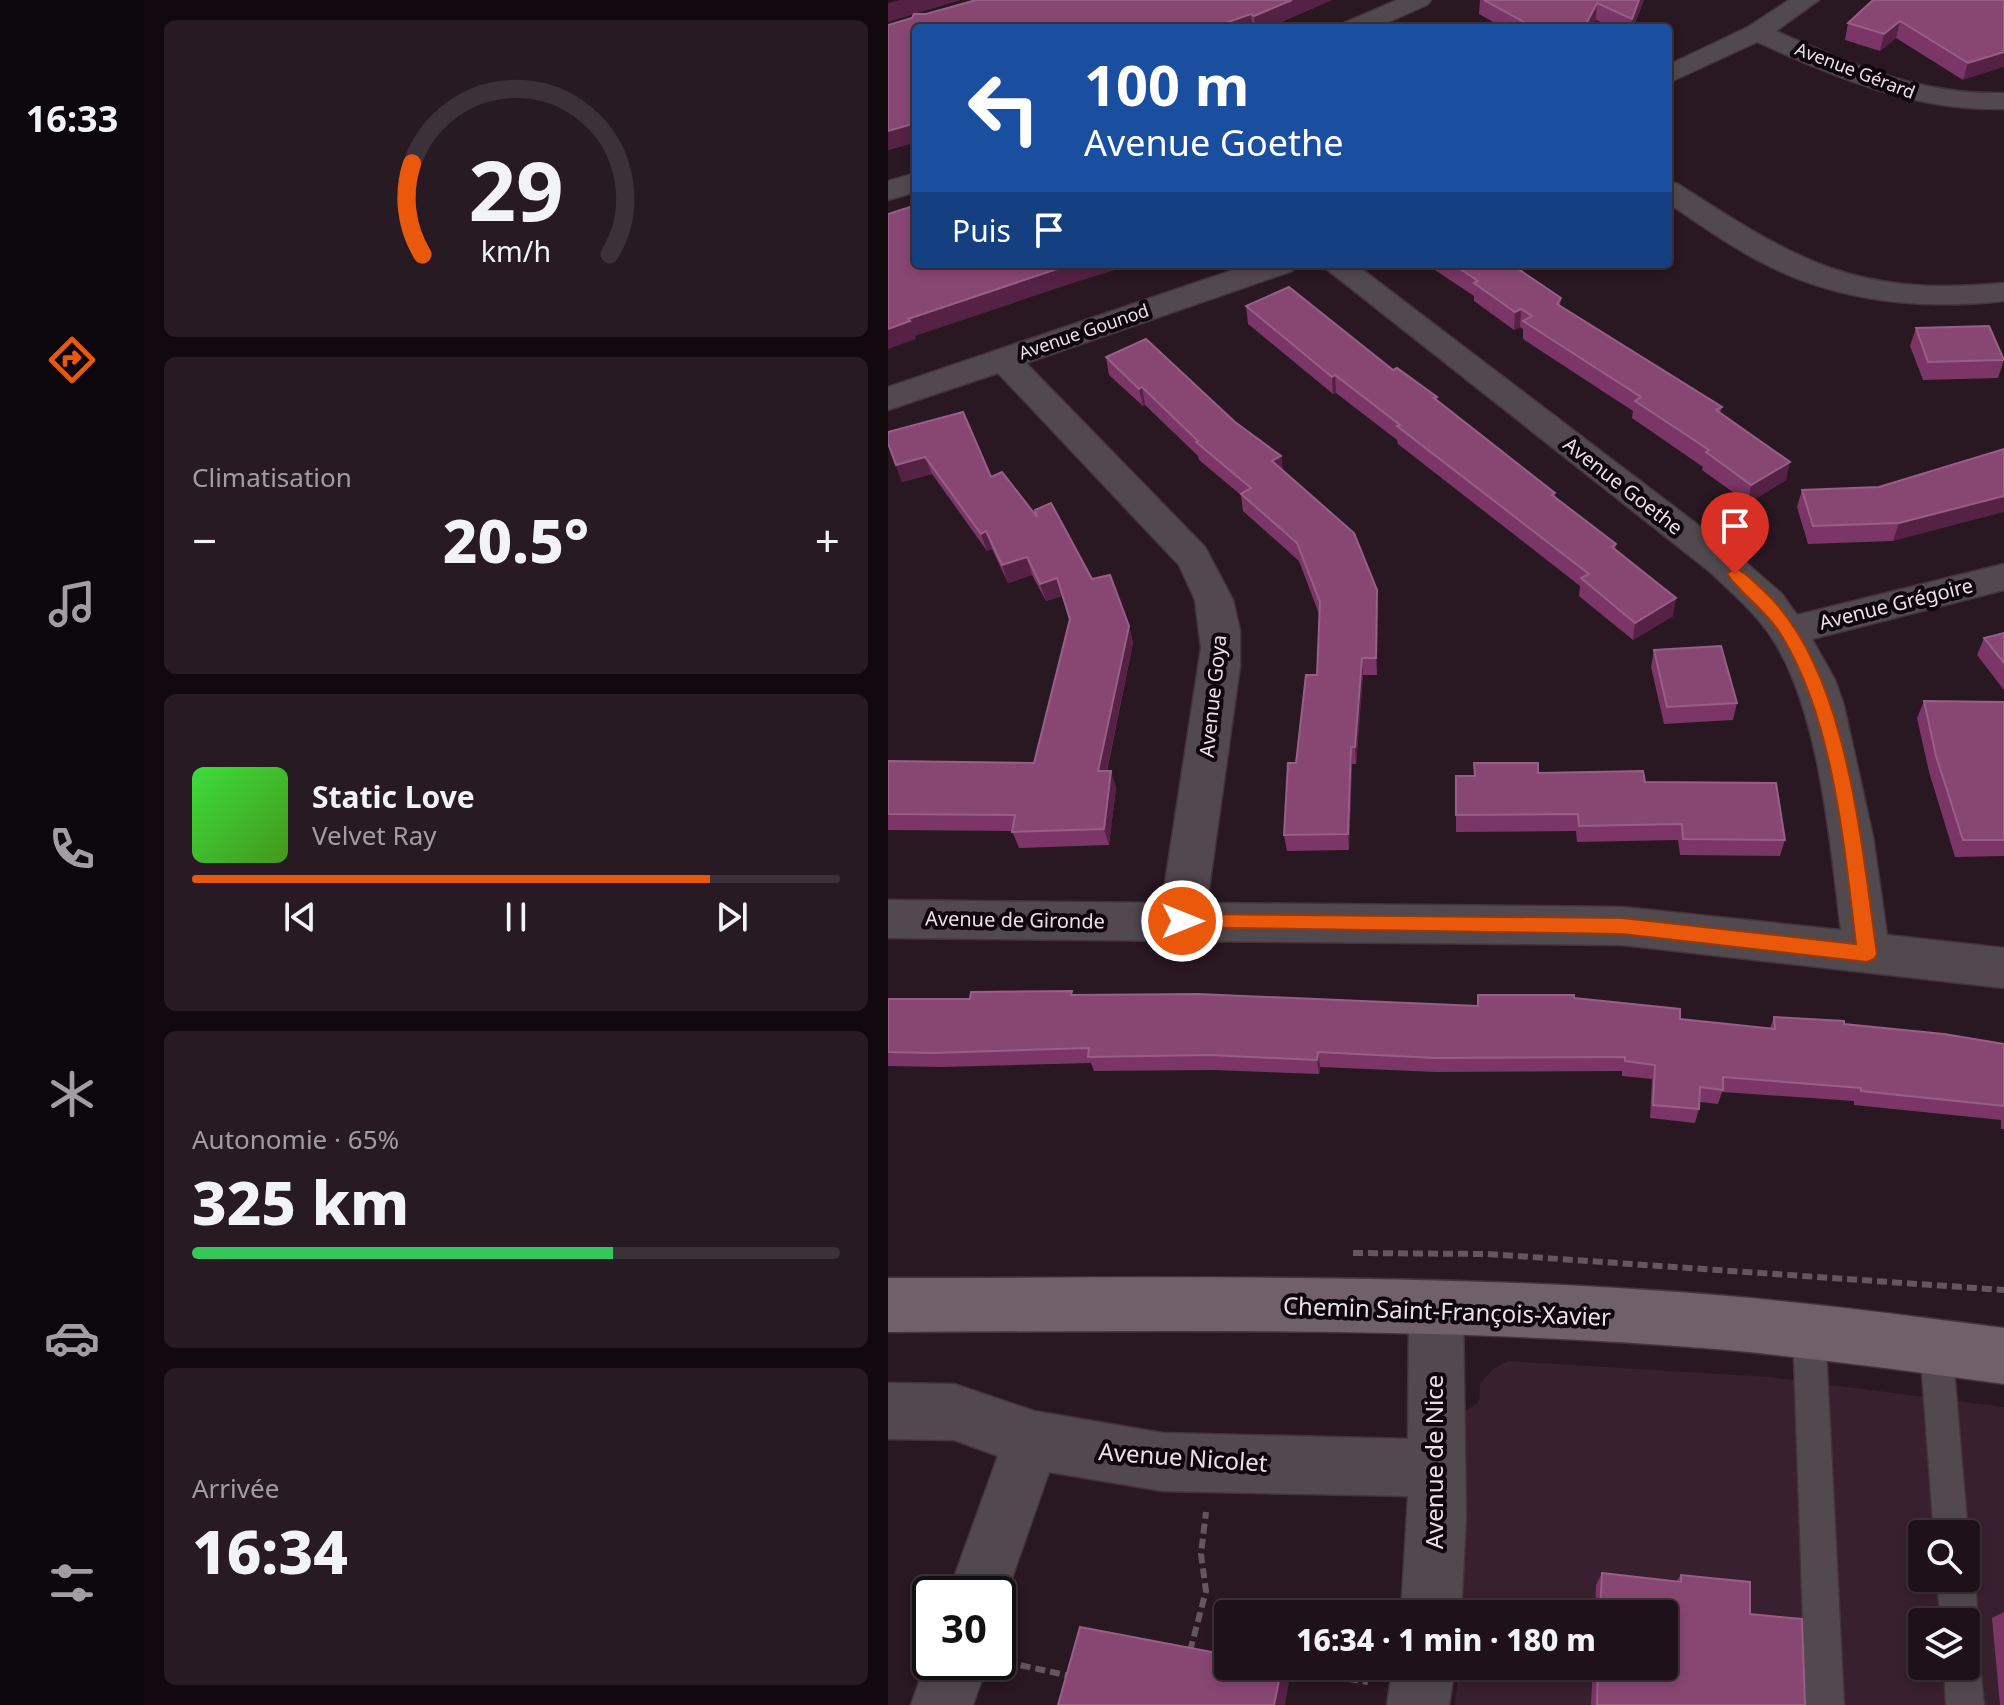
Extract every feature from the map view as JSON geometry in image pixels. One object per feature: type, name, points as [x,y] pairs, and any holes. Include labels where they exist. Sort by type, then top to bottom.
[{"type":"street","points":[[1363,24],[1418,0]]},
{"type":"street","points":[[1672,73],[1757,32],[1806,0]]},
{"type":"street","points":[[1384,16],[1399,24]]},
{"type":"street","name":"Avenue Gérard","points":[[1757,32],[1859,77],[1912,96],[1960,102],[2004,101]]},
{"type":"street","points":[[888,191],[912,183]]},
{"type":"street","points":[[1672,193],[1773,256],[1828,279],[1919,296],[2004,292]]},
{"type":"street","name":"Avenue Gounod","points":[[888,399],[1269,268]]},
{"type":"street","name":"Avenue Goethe","points":[[1340,268],[1722,562],[1768,604],[1788,631],[1815,680],[1824,706],[1851,837],[1867,954]]},
{"type":"street","name":"Avenue Goya","points":[[1003,359],[1181,542],[1196,560],[1213,594],[1223,639],[1182,921]]},
{"type":"street","name":"Avenue Grégoire","points":[[1788,631],[2004,577]]},
{"type":"street","name":"Avenue de Gironde","points":[[888,919],[1622,926],[2004,968]]},
{"type":"street","name":"Chemin Saint-François-Xavier","points":[[888,1305],[1436,1309],[1565,1313],[1809,1329],[2004,1356]]},
{"type":"street","name":"Avenue de Nice","points":[[1432,1600],[1437,1468],[1436,1309]]},
{"type":"street","name":"Avenue Nicolet","points":[[888,1411],[954,1412],[1034,1440],[1121,1457],[1212,1463],[1437,1468]]},
{"type":"street","points":[[984,1576],[1034,1440]]},
{"type":"street","points":[[942,1705],[951,1680]]},
{"type":"street","points":[[1418,1705],[1422,1680]]},
{"type":"lane","points":[[1809,1329],[1825,1705]]},
{"type":"lane","points":[[1936,1346],[1950,1520]]},
{"type":"lane","points":[[1963,1680],[1965,1705]]},
{"type":"path","points":[[1189,1657],[1206,1591],[1201,1554],[1212,1463]]},
{"type":"path","points":[[1016,1665],[1087,1679]]},
{"type":"shaded area","points":[[1508,1361],[1769,1377],[2004,1407],[2004,1705],[1455,1705],[1458,1680],[1678,1680],[1678,1600],[1463,1600],[1465,1411],[1479,1402],[1480,1384],[1493,1369]]},
{"type":"building","points":[[976,0],[1292,0],[1254,16],[1251,14],[1222,24],[912,24],[912,124],[888,131],[888,25],[912,18],[914,14],[926,14]]},
{"type":"building","points":[[1484,0],[1639,0],[1632,19],[1597,3],[1586,24],[1528,24]]},
{"type":"building","points":[[1873,0],[2004,0],[2004,52],[1968,63],[1900,21],[1884,34],[1848,23]]},
{"type":"building","points":[[912,206],[912,268],[1060,268],[908,319],[910,321],[888,329],[888,214]]},
{"type":"building","points":[[1459,268],[1517,268],[1561,298],[1557,304],[1722,407],[1716,410],[1790,462],[1751,485],[1706,452],[1709,450],[1635,401],[1641,397],[1523,321],[1532,316],[1521,309],[1515,312],[1474,283],[1478,281]]},
{"type":"building","points":[[1289,287],[1393,370],[1397,368],[1437,397],[1434,398],[1555,493],[1552,495],[1616,544],[1612,547],[1676,598],[1635,623],[1581,578],[1589,574],[1335,375],[1332,377],[1246,306]]},
{"type":"building","points":[[1989,326],[2004,360],[1928,362],[1916,328]]},
{"type":"building","points":[[1146,339],[1235,422],[1281,456],[1272,461],[1354,533],[1377,590],[1376,658],[1362,658],[1355,747],[1351,747],[1348,834],[1284,835],[1288,763],[1296,763],[1306,675],[1317,675],[1320,602],[1297,543],[1241,494],[1251,488],[1196,442],[1142,387],[1139,389],[1106,357]]},
{"type":"building","points":[[963,412],[991,477],[1002,472],[1037,517],[1035,510],[1051,503],[1092,579],[1110,575],[1129,626],[1098,771],[1111,771],[1104,829],[1012,832],[1015,815],[888,814],[888,761],[1034,763],[1070,619],[1057,578],[1040,584],[1027,557],[1002,565],[986,531],[981,534],[925,457],[896,465],[888,443],[888,432]]},
{"type":"building","points":[[2004,449],[2004,496],[1899,523],[1813,526],[1802,490],[1879,487]]},
{"type":"building","points":[[2004,633],[2004,663],[1984,638]]},
{"type":"building","points":[[1721,646],[1737,703],[1667,707],[1654,650]]},
{"type":"building","points":[[1924,701],[2004,702],[2004,840],[1963,840],[1936,756]]},
{"type":"building","points":[[1474,763],[1538,763],[1538,773],[1643,771],[1645,782],[1776,783],[1785,840],[1683,839],[1682,824],[1579,826],[1578,814],[1456,815],[1456,776],[1475,776]]},
{"type":"building","points":[[1072,991],[1071,995],[1198,994],[1478,1006],[1478,995],[1574,995],[1574,998],[1680,1009],[1680,1019],[1775,1029],[1774,1017],[1844,1021],[1844,1024],[1944,1034],[2004,1044],[2004,1106],[1861,1091],[1861,1088],[1723,1077],[1723,1090],[1700,1087],[1699,1109],[1653,1105],[1655,1065],[1625,1061],[1625,1057],[1435,1058],[1318,1052],[1317,1060],[1209,1055],[1088,1057],[1089,1048],[888,1052],[888,999],[970,999],[971,992]]},
{"type":"building","points":[[1602,1573],[1681,1582],[1681,1575],[1750,1582],[1750,1614],[1802,1619],[1805,1705],[1597,1705],[1598,1680],[1678,1680],[1678,1600],[1601,1600]]},
{"type":"building","points":[[1080,1627],[1214,1652],[1214,1680],[1279,1680],[1274,1705],[1058,1705]]},
{"type":"route","points":[[1182,921],[1622,926],[1867,954],[1851,837],[1824,706],[1815,680],[1788,631],[1768,604],[1735,574]]}]
